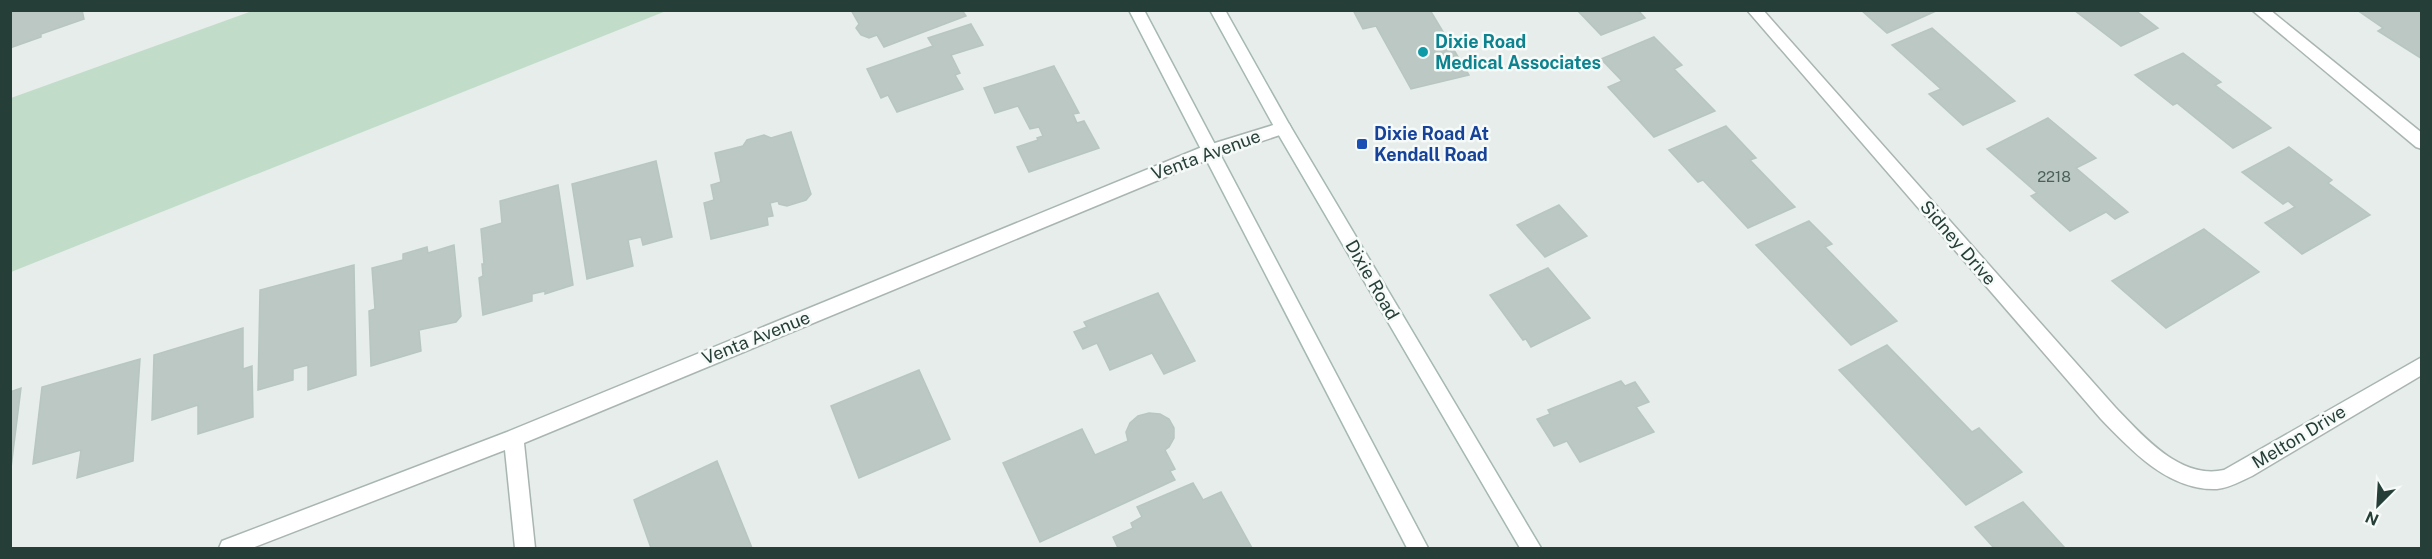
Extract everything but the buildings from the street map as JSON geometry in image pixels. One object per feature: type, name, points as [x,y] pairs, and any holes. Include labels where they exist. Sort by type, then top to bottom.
[{"type":"street","points":[[1136,10],[1208,152],[1418,549]]},
{"type":"street","name":"Dixie Road","points":[[1217,10],[1283,128],[1531,549]]},
{"type":"street","name":"Sidney Drive","points":[[1754,10],[2108,413],[2136,442],[2170,468]]},
{"type":"street","points":[[2259,10],[2421,143]]},
{"type":"street","name":"Venta Avenue","points":[[229,549],[514,438],[1208,152],[1283,128]]},
{"type":"street","name":"Melton Drive","points":[[2170,468],[2188,476],[2219,480],[2245,470],[2421,365]]},
{"type":"street","points":[[514,438],[525,549]]},
{"type":"green space","points":[[255,10],[666,11],[11,272],[11,98]]},
{"type":"place","name":"Dixie Road Medical Associates","points":[[1423,52]]},
{"type":"place","name":"Dixie Road At Kendall Road","points":[[1362,144]]}]
